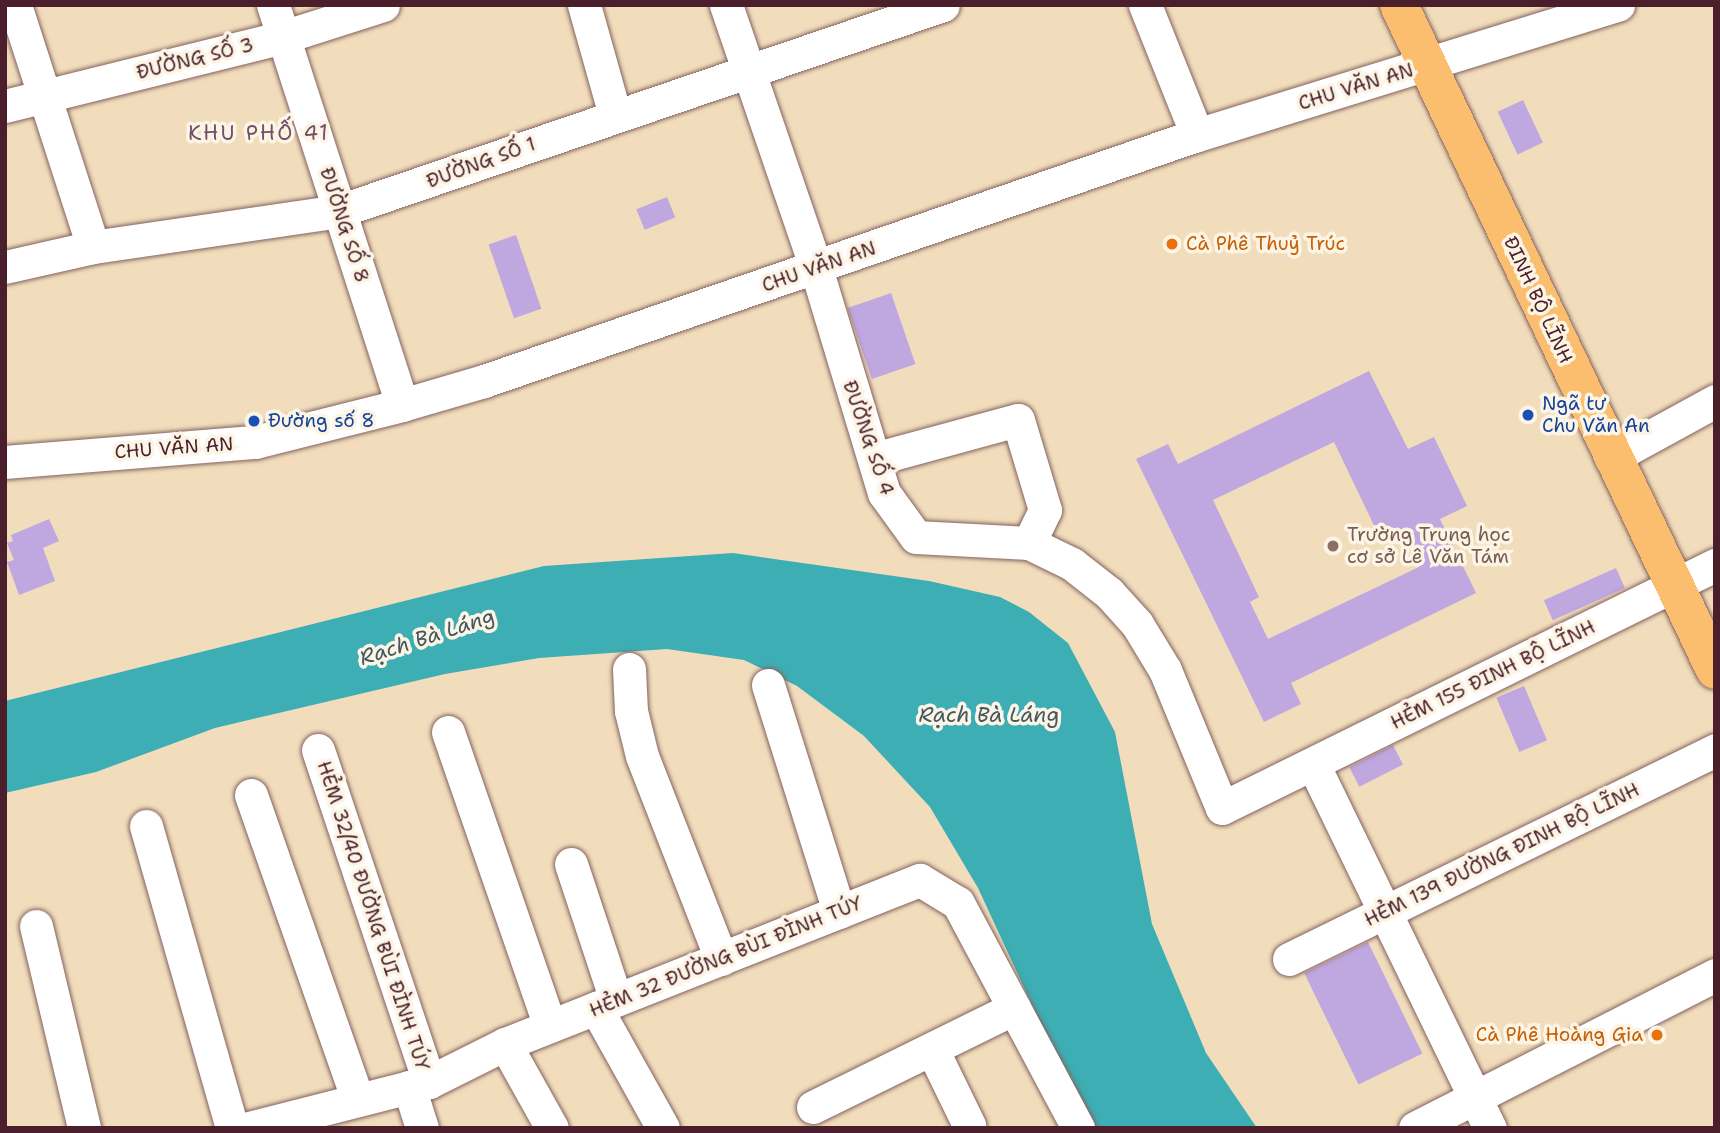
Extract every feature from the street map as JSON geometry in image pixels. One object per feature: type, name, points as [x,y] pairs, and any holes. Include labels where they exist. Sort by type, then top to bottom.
[{"type":"main road","name":"ĐINH BỘ LĨNH","points":[[1399,5],[1672,587],[1715,670]]},
{"type":"street","points":[[15,5],[93,247]]},
{"type":"street","name":"ĐƯỜNG SỐ 8","points":[[273,5],[402,405]]},
{"type":"street","name":"ĐƯỜNG SỐ 3","points":[[5,106],[283,37],[383,5]]},
{"type":"street","points":[[584,5],[615,115]]},
{"type":"street","name":"ĐƯỜNG SỐ 4","points":[[726,5],[746,70],[816,268],[884,493],[916,537],[1029,543],[1081,571],[1109,593],[1137,624],[1166,670],[1222,808],[1313,764]]},
{"type":"street","name":"ĐƯỜNG SỐ 1","points":[[5,267],[93,247],[339,211],[943,5]]},
{"type":"street","points":[[1145,5],[1197,135]]},
{"type":"street","name":"CHU VĂN AN","points":[[5,461],[255,442],[402,405],[816,268],[1197,135],[1618,5]]},
{"type":"street","points":[[1611,458],[1715,401]]},
{"type":"street","points":[[874,459],[1018,420],[1045,510],[1029,543]]},
{"type":"street","name":"HẺM 155 ĐINH BỘ LĨNH","points":[[1313,764],[1715,565]]},
{"type":"street","points":[[629,669],[631,711],[642,756],[721,958]]},
{"type":"street","points":[[768,685],[839,912]]},
{"type":"street","points":[[448,733],[550,1026]]},
{"type":"street","name":"HẺM 32/40 ĐƯỜNG BÙI ĐÌNH TÚY","points":[[318,750],[419,1084],[422,1128]]},
{"type":"street","name":"HẺM 139 ĐƯỜNG ĐINH BỘ LĨNH","points":[[1289,960],[1715,750]]},
{"type":"street","points":[[1313,764],[1490,1128]]},
{"type":"street","points":[[251,795],[358,1100]]},
{"type":"street","points":[[146,826],[232,1128]]},
{"type":"street","points":[[571,864],[606,1004],[663,1128]]},
{"type":"street","name":"HẺM 32 ĐƯỜNG BÙI ĐÌNH TÚY","points":[[249,1128],[419,1084],[505,1044],[920,880],[958,903],[1078,1128]]},
{"type":"street","points":[[36,926],[85,1128]]},
{"type":"street","points":[[1415,1128],[1715,975]]},
{"type":"street","points":[[813,1107],[1014,1008]]},
{"type":"street","points":[[505,1044],[552,1128]]},
{"type":"street","points":[[932,1049],[969,1125]]},
{"type":"water","name":"Rạch Bà Láng","points":[[733,553],[929,581],[1000,597],[1029,612],[1068,643],[1115,732],[1152,924],[1206,1053],[1257,1128],[1089,1128],[978,888],[930,807],[864,736],[797,686],[744,660],[667,649],[539,658],[445,674],[215,728],[96,772],[5,793],[5,701],[544,566]]},
{"type":"building","points":[[1523,100],[1543,143],[1517,154],[1498,112]]},
{"type":"building","points":[[667,197],[675,217],[645,230],[636,209]]},
{"type":"building","points":[[516,235],[541,309],[514,318],[489,244]]},
{"type":"building","points":[[891,293],[915,364],[872,379],[848,308]]},
{"type":"building","points":[[1369,371],[1408,449],[1434,437],[1467,506],[1440,519],[1476,593],[1291,683],[1301,704],[1264,722],[1136,459],[1168,444],[1178,464]],"holes":[[[1334,442],[1381,540],[1402,530],[1419,567],[1268,639],[1250,602],[1259,597],[1213,500]]]},
{"type":"building","points":[[49,519],[59,541],[43,548],[55,581],[19,595],[7,562],[14,560],[7,543],[13,541],[11,535]]},
{"type":"building","points":[[1616,568],[1625,588],[1553,620],[1544,600]]},
{"type":"building","points":[[1524,686],[1547,740],[1519,752],[1496,698]]},
{"type":"building","points":[[1393,745],[1403,765],[1359,787],[1349,767]]},
{"type":"building","points":[[1368,942],[1422,1053],[1359,1085],[1304,973]]},
{"type":"place","name":"Cà Phê Thuỷ Trúc","points":[[1172,244]]},
{"type":"place","name":"Ngã tư Chu Văn An","points":[[1528,415]]},
{"type":"place","name":"Đường số 8","points":[[254,421]]},
{"type":"place","name":"Trường Trung học cơ sở Lê Văn Tám","points":[[1333,546]]},
{"type":"place","name":"Cà Phê Hoàng Gia","points":[[1657,1035]]},
{"type":"district","name":"KHU PHỐ 41","points":[[259,133]]}]
